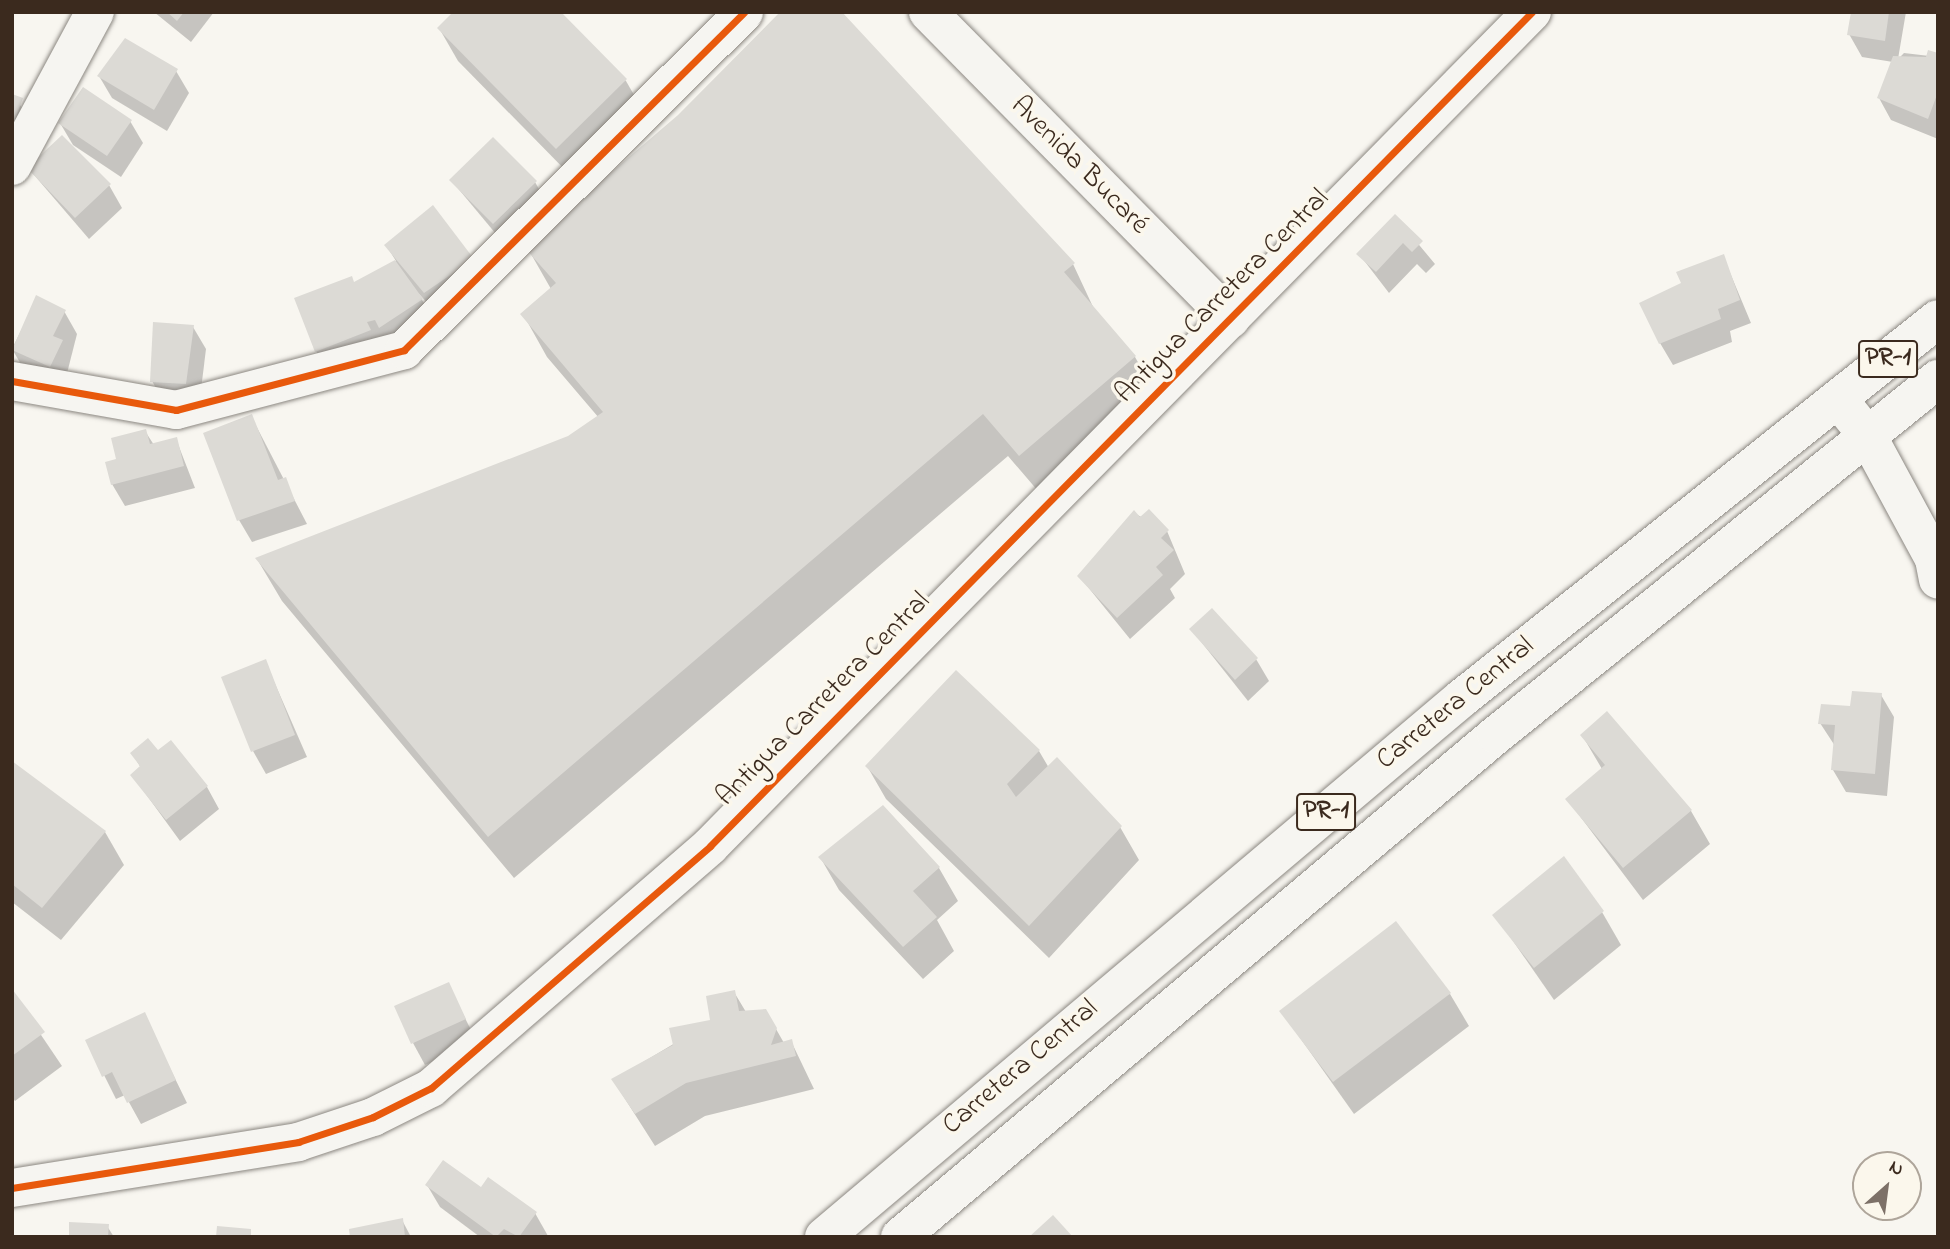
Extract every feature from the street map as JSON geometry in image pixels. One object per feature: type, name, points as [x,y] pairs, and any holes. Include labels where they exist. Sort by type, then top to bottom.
[{"type":"main road","points":[[12,166],[95,12]]},
{"type":"main road","points":[[12,381],[176,410],[404,350],[744,12]]},
{"type":"main road","name":"Avenida Bucaré","points":[[928,12],[1231,319]]},
{"type":"main road","name":"Antigua Carretera Central","points":[[12,1188],[298,1142],[373,1117],[431,1088],[710,846],[1532,12]]},
{"type":"main road","name":"Carretera Central","points":[[824,1237],[1462,698],[1938,319]]},
{"type":"main road","name":"Carretera Central","points":[[900,1237],[1465,761],[1938,379]]},
{"type":"main road","points":[[1838,400],[1867,435],[1934,559],[1938,580]]},
{"type":"building","points":[[167,12],[184,12],[177,21]]},
{"type":"building","points":[[453,12],[561,12],[627,79],[556,149],[437,28]]},
{"type":"building","points":[[780,12],[842,12],[1075,263],[1064,272],[1136,356],[1019,456],[983,414],[488,837],[255,558],[568,436],[603,412],[520,314],[556,283],[524,247],[678,115]]},
{"type":"building","points":[[1851,12],[1889,12],[1885,41],[1847,35]]},
{"type":"building","points":[[125,38],[178,69],[154,110],[97,76]]},
{"type":"building","points":[[1928,50],[1938,53],[1938,92],[1928,119],[1877,98],[1893,56],[1926,57]]},
{"type":"building","points":[[83,87],[132,120],[107,156],[58,123]]},
{"type":"building","points":[[12,94],[23,98],[13,125],[12,125]]},
{"type":"building","points":[[62,135],[111,184],[75,218],[27,168]]},
{"type":"building","points":[[493,137],[537,181],[493,224],[449,180]]},
{"type":"building","points":[[433,205],[474,259],[424,293],[384,245]]},
{"type":"building","points":[[1395,214],[1423,241],[1412,252],[1403,243],[1376,272],[1356,254]]},
{"type":"building","points":[[1724,254],[1740,300],[1718,309],[1721,319],[1659,344],[1639,303],[1681,283],[1676,272]]},
{"type":"building","points":[[395,260],[423,299],[379,328],[375,320],[367,322],[371,330],[315,352],[294,298],[352,276],[354,282]]},
{"type":"building","points":[[36,295],[66,310],[53,336],[63,340],[50,367],[12,350]]},
{"type":"building","points":[[153,322],[194,325],[186,384],[150,382]]},
{"type":"building","points":[[252,414],[278,480],[286,477],[295,501],[237,521],[203,433]]},
{"type":"building","points":[[146,429],[150,444],[177,437],[184,466],[111,485],[105,462],[116,459],[111,438]]},
{"type":"building","points":[[1149,509],[1169,530],[1161,538],[1174,550],[1156,567],[1163,575],[1117,618],[1077,576],[1134,510],[1140,517]]},
{"type":"building","points":[[1212,608],[1258,658],[1235,680],[1189,629]]},
{"type":"building","points":[[266,659],[295,735],[251,752],[221,677]]},
{"type":"building","points":[[956,670],[1040,750],[1007,784],[1016,797],[1057,757],[1122,826],[1029,926],[865,766]]},
{"type":"building","points":[[1852,691],[1882,693],[1875,774],[1831,770],[1835,725],[1818,724],[1821,704],[1850,706]]},
{"type":"building","points":[[1607,711],[1692,810],[1623,868],[1565,799],[1605,765],[1580,735]]},
{"type":"building","points":[[148,738],[158,750],[171,740],[208,786],[166,820],[130,775],[140,766],[130,753]]},
{"type":"building","points":[[12,761],[106,831],[42,908],[12,884]]},
{"type":"building","points":[[883,805],[940,867],[913,891],[937,917],[903,947],[818,857]]},
{"type":"building","points":[[1564,856],[1604,911],[1534,968],[1492,915]]},
{"type":"building","points":[[1396,921],[1451,993],[1333,1082],[1279,1011]]},
{"type":"building","points":[[449,982],[466,1019],[411,1044],[394,1006]]},
{"type":"building","points":[[12,989],[45,1032],[12,1056]]},
{"type":"building","points":[[735,990],[739,1011],[766,1009],[777,1028],[771,1045],[792,1039],[796,1056],[686,1083],[635,1114],[611,1079],[673,1045],[669,1028],[710,1020],[706,996]]},
{"type":"building","points":[[145,1012],[176,1080],[127,1103],[112,1072],[102,1077],[85,1040]]},
{"type":"building","points":[[443,1160],[481,1187],[488,1177],[537,1212],[519,1237],[504,1229],[496,1237],[425,1185]]},
{"type":"building","points":[[1053,1215],[1073,1237],[1029,1237]]},
{"type":"building","points":[[403,1218],[405,1237],[350,1237],[349,1229]]},
{"type":"building","points":[[69,1222],[109,1224],[108,1237],[69,1237]]},
{"type":"building","points":[[217,1226],[251,1229],[251,1237],[216,1237]]},
{"type":"cycle path","points":[[12,381],[176,410],[404,350],[744,12]]},
{"type":"cycle path","points":[[12,1188],[298,1142],[373,1117],[431,1088],[710,846],[1532,12]]}]
